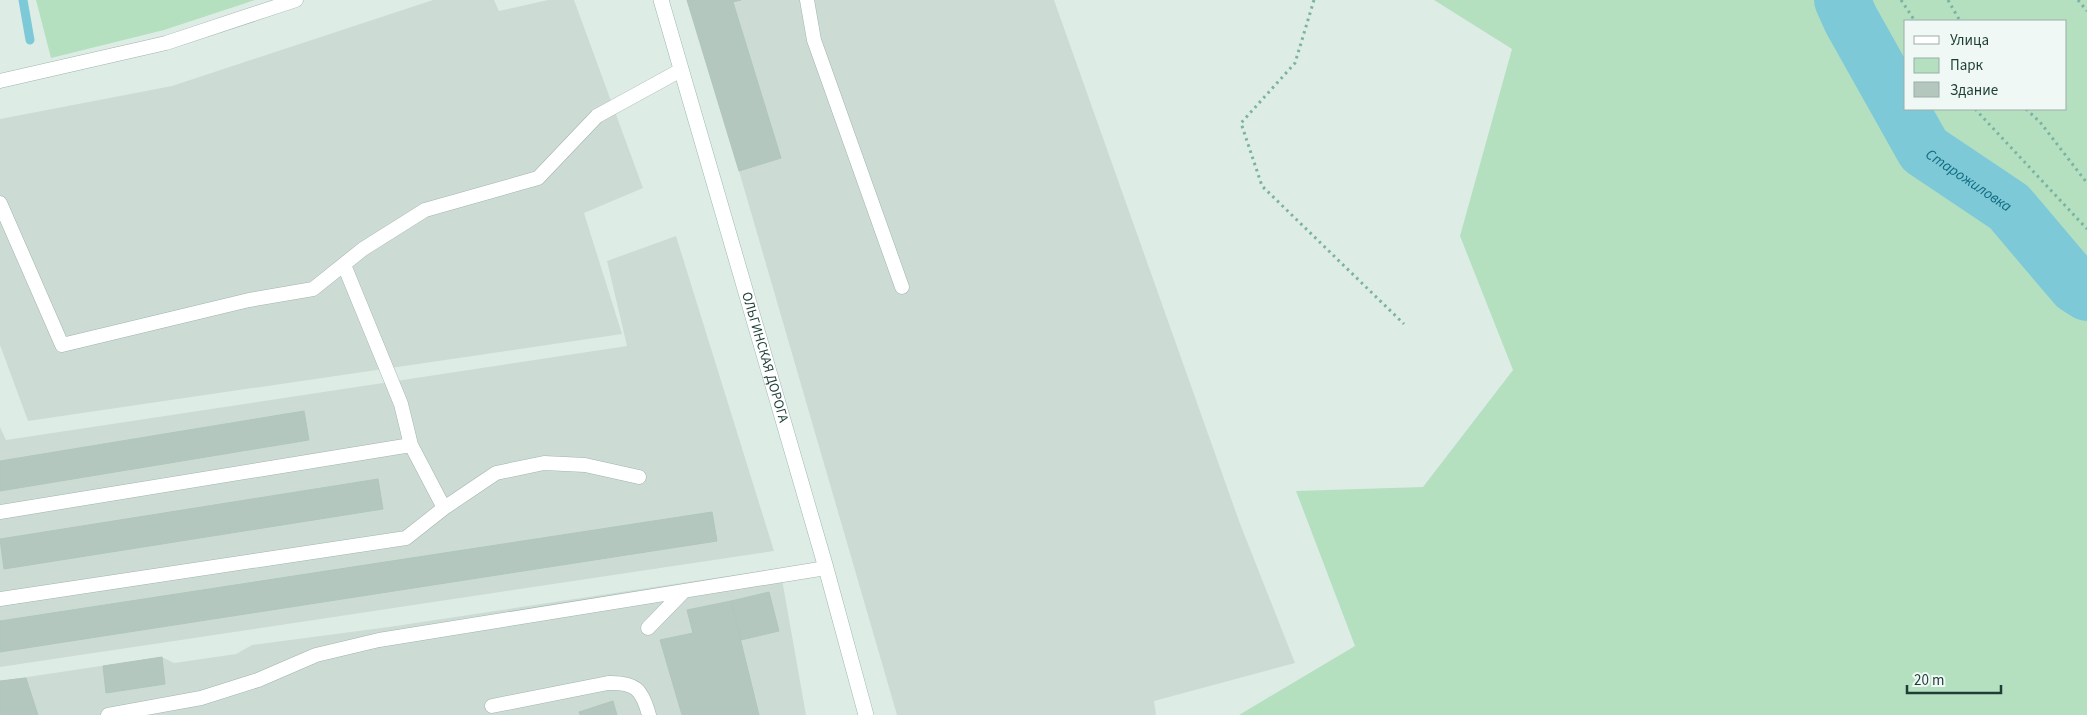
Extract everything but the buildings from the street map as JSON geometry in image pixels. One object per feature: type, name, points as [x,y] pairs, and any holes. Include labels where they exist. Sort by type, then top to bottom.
[{"type":"street","name":"ОЛЬГИНСКАЯ ДОРОГА","points":[[661,0],[826,568],[866,715]]},
{"type":"lane","points":[[0,81],[166,43],[296,0]]},
{"type":"lane","points":[[808,0],[814,40],[902,287]]},
{"type":"lane","points":[[0,203],[62,345],[249,300],[313,289],[363,249],[425,210],[538,178],[597,116],[681,70]]},
{"type":"lane","points":[[344,265],[401,404],[411,445],[444,508]]},
{"type":"lane","points":[[0,512],[411,445]]},
{"type":"lane","points":[[0,599],[406,538],[444,508],[496,472],[544,463],[585,465],[638,477]]},
{"type":"lane","points":[[108,715],[201,698],[258,680],[316,655],[379,640],[826,568]]},
{"type":"lane","points":[[648,628],[684,591]]},
{"type":"lane","points":[[492,706],[608,683],[623,682],[634,686],[641,693],[649,715]]},
{"type":"path","points":[[1314,0],[1294,63],[1241,123],[1262,186],[1404,324]]},
{"type":"path","points":[[1901,0],[1914,20]]},
{"type":"path","points":[[1948,0],[1959,20]]},
{"type":"path","points":[[2078,0],[2087,11]]},
{"type":"path","points":[[1976,110],[2087,229]]},
{"type":"path","points":[[2027,110],[2040,122],[2087,183]]},
{"type":"shaded area","points":[[433,0],[494,0],[499,11],[548,0],[574,0],[643,188],[584,213],[622,334],[28,421],[0,345],[0,119],[172,86]]},
{"type":"shaded area","points":[[687,0],[1054,0],[1239,521],[1295,663],[1154,701],[1156,715],[897,715],[739,171]]},
{"type":"shaded area","points":[[676,236],[774,551],[0,667],[0,427],[6,440],[627,346],[607,261]]},
{"type":"shaded area","points":[[780,568],[806,715],[0,715],[0,681],[162,657],[174,663],[236,654],[252,645],[389,627]]},
{"type":"green space","points":[[36,0],[255,0],[164,30],[51,58]]},
{"type":"green space","points":[[1434,0],[2087,0],[2087,715],[1239,715],[1355,646],[1296,491],[1423,487],[1513,370],[1460,236],[1512,49]]},
{"type":"waterway","points":[[23,0],[30,40]]},
{"type":"waterway","name":"Старожиловка","points":[[1842,0],[1851,20],[1924,150],[2009,207],[2076,286],[2087,293]]}]
